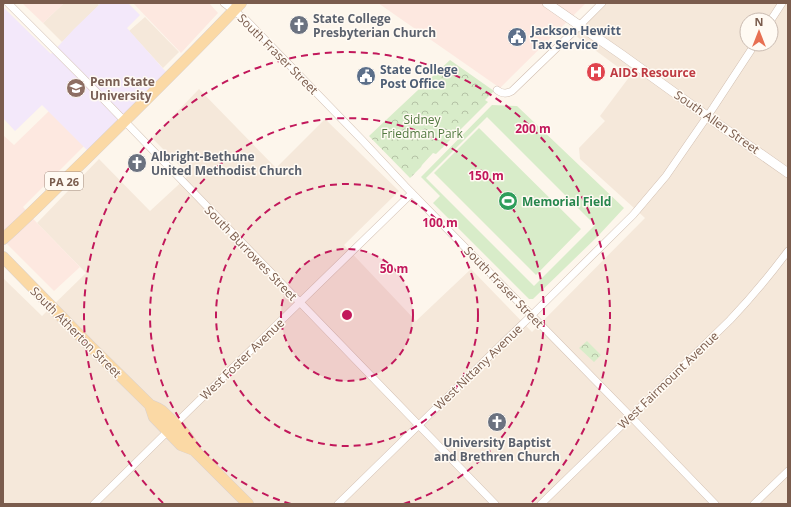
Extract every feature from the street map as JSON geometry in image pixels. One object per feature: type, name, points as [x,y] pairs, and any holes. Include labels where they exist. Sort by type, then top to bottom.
[{"type":"main road","name":"PA 26","points":[[3,239],[29,216],[238,7]]},
{"type":"main road","name":"South Atherton Street","points":[[3,257],[150,406],[162,411],[171,428],[188,437],[194,450],[248,504]]},
{"type":"street","name":"South Burrowes Street","points":[[8,3],[495,504]]},
{"type":"street","name":"South Fraser Street","points":[[224,3],[238,7],[246,20],[363,140],[412,193],[715,504]]},
{"type":"street","name":"South Allen Street","points":[[547,3],[788,173]]},
{"type":"street","points":[[497,90],[505,93],[512,91],[602,3]]},
{"type":"street","points":[[776,12],[782,3]]},
{"type":"street","name":"West Nittany Avenue","points":[[338,504],[633,215],[666,176],[708,117],[750,52]]},
{"type":"street","name":"West Foster Avenue","points":[[94,504],[412,193]]},
{"type":"street","name":"West Fairmount Avenue","points":[[541,504],[730,320],[775,269],[788,251]]},
{"type":"street","points":[[754,504],[788,472]]},
{"type":"shaded area","points":[[22,3],[64,3],[43,23]]},
{"type":"shaded area","points":[[64,3],[96,3],[99,5],[62,42],[43,23]]},
{"type":"shaded area","name":"Penn State University","points":[[101,3],[128,3],[140,15],[127,28],[166,72],[87,150],[42,105],[15,131],[3,118],[3,7],[51,54]]},
{"type":"shaded area","points":[[133,3],[209,3],[218,13],[181,53]]},
{"type":"shaded area","points":[[378,3],[586,3],[500,88]]},
{"type":"shaded area","points":[[602,3],[788,3],[788,504],[3,504],[3,278],[42,316],[86,273],[37,223],[99,159],[150,211],[189,175],[152,138],[199,89],[276,168],[325,119],[399,191],[344,245],[416,321],[471,269],[532,332],[645,218],[580,159],[579,148],[605,121],[600,116],[630,76],[572,33]]},
{"type":"shaded area","points":[[145,17],[179,52],[163,68],[129,31]]},
{"type":"shaded area","points":[[49,111],[84,146],[23,207],[80,267],[54,291],[3,240],[3,135],[14,145]]},
{"type":"green space","name":"Sidney Friedman Park","points":[[450,60],[494,91],[485,100],[488,102],[436,154],[433,153],[410,178],[369,136]]},
{"type":"green space","points":[[492,105],[517,106],[624,208],[598,236],[533,299],[529,299],[433,203],[440,196],[421,177]],"holes":[[[487,117],[595,225],[534,286],[426,178]]]},
{"type":"green space","name":"Memorial Field","points":[[479,128],[581,229],[536,275],[434,173]]},
{"type":"green space","points":[[587,341],[601,355],[594,362],[579,348]]},
{"type":"place","name":"State College Presbyterian Church","points":[[299,25]]},
{"type":"place","name":"Jackson Hewitt Tax Service","points":[[517,37]]},
{"type":"place","name":"AIDS Resource","points":[[596,72]]},
{"type":"place","name":"State College Post Office","points":[[366,76]]},
{"type":"place","name":"Penn State University","points":[[76,88]]},
{"type":"place","name":"Albright-Bethune United Methodist Church","points":[[137,163]]},
{"type":"place","name":"Memorial Field","points":[[508,201]]},
{"type":"place","name":"University Baptist and Brethren Church","points":[[497,422]]}]
